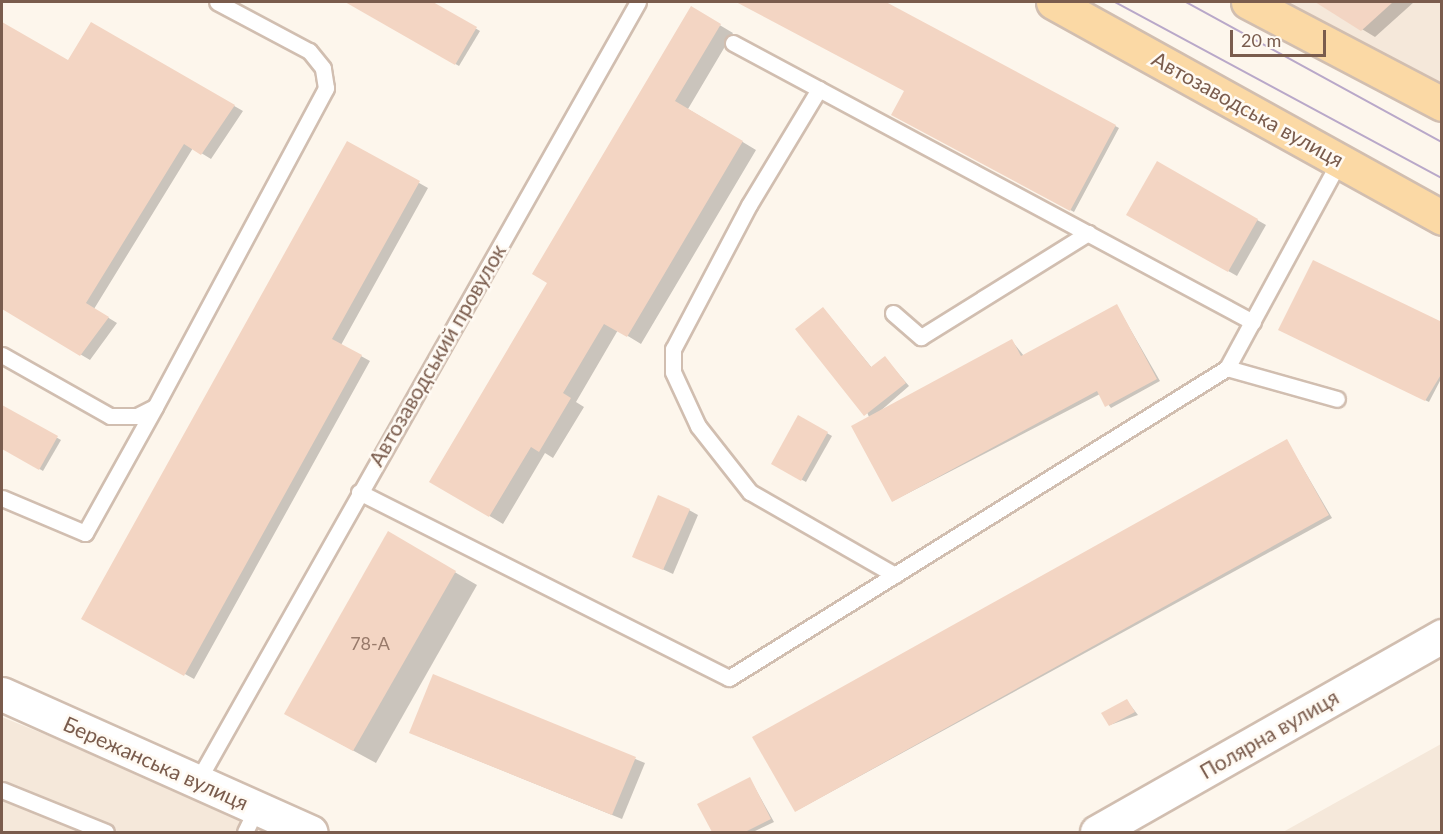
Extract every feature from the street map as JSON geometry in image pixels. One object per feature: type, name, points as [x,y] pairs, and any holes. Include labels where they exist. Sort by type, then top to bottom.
[{"type":"main road","name":"Автозаводська вулиця","points":[[1053,2],[1442,218]]},
{"type":"main road","points":[[1248,2],[1442,104]]},
{"type":"main road","name":"Полярна вулиця","points":[[1097,832],[1442,636]]},
{"type":"main road","name":"Бережанська вулиця","points":[[4,702],[197,782],[250,821],[310,832]]},
{"type":"lane","points":[[2,498],[85,533],[326,88],[323,68],[309,51],[217,2]]},
{"type":"lane","name":"Автозаводський провулок","points":[[197,782],[236,708],[638,2]]},
{"type":"lane","points":[[733,43],[1253,322]]},
{"type":"lane","points":[[819,89],[748,205],[673,348],[674,372],[698,426],[750,492],[894,575]]},
{"type":"lane","points":[[359,492],[729,678],[1227,368],[1340,160]]},
{"type":"lane","points":[[893,313],[921,337],[1088,233]]},
{"type":"lane","points":[[2,355],[110,416],[137,416],[155,407]]},
{"type":"lane","points":[[1227,368],[1337,399]]},
{"type":"lane","points":[[2,790],[106,832]]},
{"type":"shaded area","points":[[1281,2],[1441,2],[1441,89]]},
{"type":"shaded area","points":[[2,717],[256,820],[284,832],[2,832]]},
{"type":"shaded area","points":[[1441,744],[1441,832],[1283,832]]},
{"type":"building","points":[[345,2],[433,2],[477,27],[455,65]]},
{"type":"building","points":[[736,2],[886,2],[1116,125],[1070,211],[891,115],[904,91]]},
{"type":"building","points":[[1315,2],[1393,2],[1361,31]]},
{"type":"building","points":[[691,6],[721,24],[675,101],[743,141],[627,337],[604,324],[563,393],[571,398],[539,452],[531,447],[489,517],[429,482],[547,283],[532,274]]},
{"type":"building","points":[[2,22],[68,60],[91,22],[235,105],[201,155],[184,144],[86,303],[109,317],[80,356],[2,309]]},
{"type":"building","points":[[347,141],[420,181],[332,339],[362,355],[184,676],[81,619]]},
{"type":"building","points":[[1157,161],[1258,219],[1228,272],[1126,215]]},
{"type":"building","points":[[1313,260],[1442,322],[1442,373],[1425,401],[1278,330]]},
{"type":"building","points":[[1117,304],[1157,379],[1105,407],[1097,391],[892,502],[851,426],[1012,339],[1021,356]]},
{"type":"building","points":[[823,307],[871,367],[885,356],[906,383],[864,416],[795,329]]},
{"type":"building","points":[[2,405],[58,436],[39,470],[2,449]]},
{"type":"building","points":[[798,415],[828,432],[801,481],[771,464]]},
{"type":"building","points":[[1287,439],[1329,515],[795,812],[752,737]]},
{"type":"building","points":[[658,495],[690,509],[663,570],[632,557]]},
{"type":"building","points":[[388,531],[456,571],[353,751],[284,714]]},
{"type":"building","points":[[433,674],[636,757],[612,815],[409,733]]},
{"type":"building","points":[[1127,699],[1135,712],[1109,726],[1101,713]]},
{"type":"building","points":[[750,777],[771,819],[745,832],[712,832],[697,804]]},
{"type":"tram line","points":[[1115,2],[1442,178]]},
{"type":"tram line","points":[[1186,2],[1442,142]]}]
